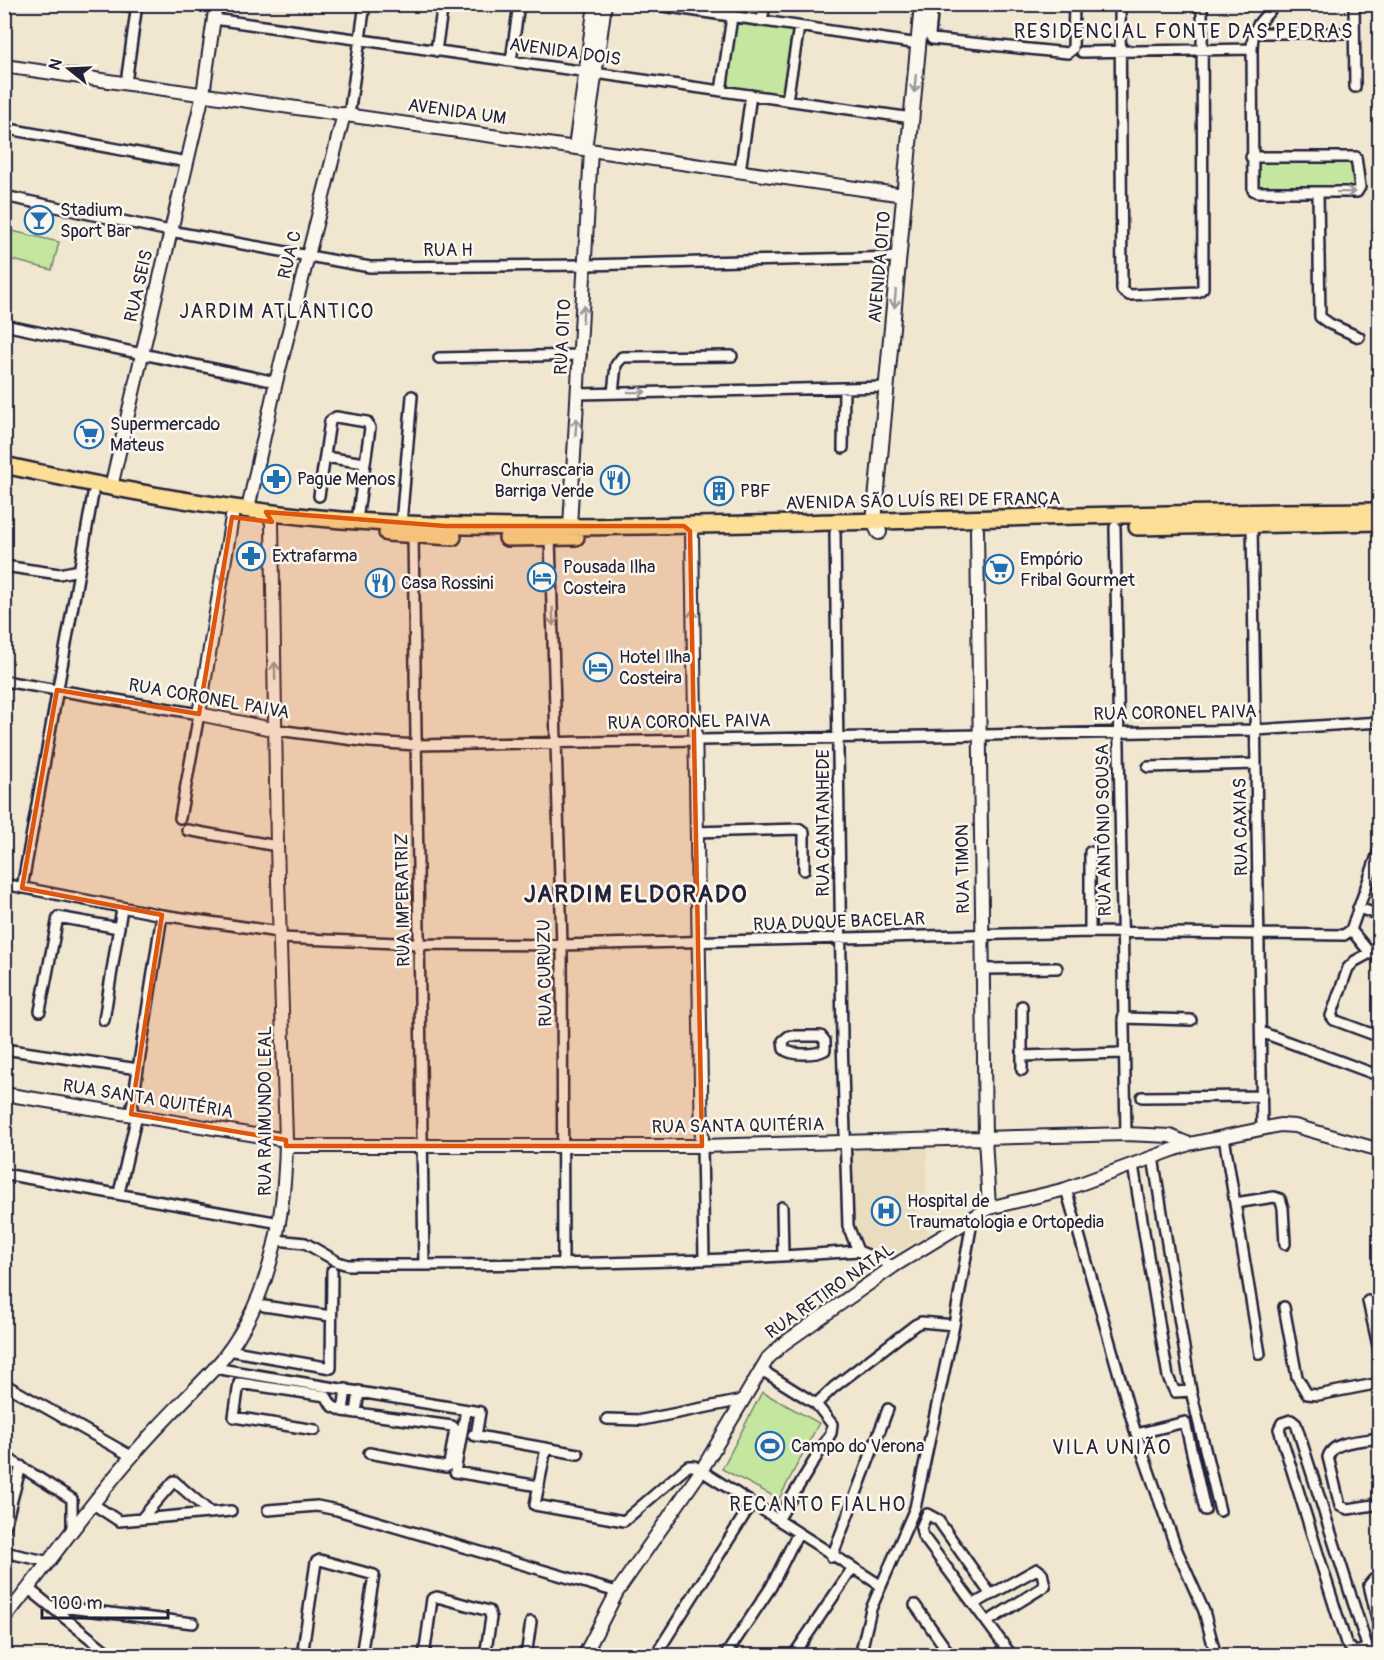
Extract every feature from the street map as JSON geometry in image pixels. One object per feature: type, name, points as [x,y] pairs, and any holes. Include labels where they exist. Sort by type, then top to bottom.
[{"type":"main road","name":"AVENIDA OITO","points":[[876,527],[922,4]]},
{"type":"main road","name":"AVENIDA SÃO LUÍS REI DE FRANÇA","points":[[4,465],[111,487],[248,509],[269,517],[413,535],[550,538],[688,531],[1380,511]]},
{"type":"main road","name":"AVENIDA SÃO LUÍS REI DE FRANÇA","points":[[4,475],[93,494],[232,517],[357,520],[401,524],[835,533],[876,527],[977,530],[1380,522]]},
{"type":"street","points":[[116,4],[137,6],[126,83]]},
{"type":"street","points":[[216,4],[218,20]]},
{"type":"street","points":[[218,20],[224,4]]},
{"type":"street","points":[[346,115],[365,4]]},
{"type":"street","points":[[436,51],[442,4]]},
{"type":"street","points":[[511,61],[519,4]]},
{"type":"street","points":[[591,73],[595,4]]},
{"type":"street","points":[[591,73],[606,4]]},
{"type":"street","points":[[649,4],[919,44]]},
{"type":"street","points":[[762,21],[765,4]]},
{"type":"street","points":[[933,4],[930,35],[936,40],[1068,53],[1073,50],[1074,4]]},
{"type":"street","points":[[1120,4],[1122,290],[1125,294],[1198,292],[1203,288],[1202,4]]},
{"type":"street","points":[[1251,157],[1356,157],[1359,159],[1359,190],[1318,193],[1257,192],[1253,190],[1251,157],[1253,33],[1257,23],[1275,4]]},
{"type":"street","points":[[1354,4],[1355,87]]},
{"type":"street","points":[[721,91],[732,17]]},
{"type":"street","name":"AVENIDA DOIS","points":[[218,20],[912,118]]},
{"type":"street","name":"RUA SEIS","points":[[111,487],[170,231],[207,95],[218,20]]},
{"type":"street","points":[[787,100],[799,27]]},
{"type":"street","points":[[1253,33],[1354,33]]},
{"type":"street","points":[[1082,52],[1252,49]]},
{"type":"street","name":"AVENIDA UM","points":[[4,66],[904,195]]},
{"type":"street","name":"RUA OITO","points":[[570,527],[585,266],[584,149],[591,73]]},
{"type":"street","points":[[740,171],[751,95]]},
{"type":"street","name":"RUA C","points":[[248,509],[276,382],[346,115]]},
{"type":"street","points":[[9,129],[187,162]]},
{"type":"street","points":[[1318,193],[1320,317],[1359,337]]},
{"type":"street","name":"RUA H","points":[[4,196],[170,231],[377,267],[585,266],[899,257]]},
{"type":"street","points":[[4,325],[276,382]]},
{"type":"street","points":[[439,358],[580,355]]},
{"type":"street","points":[[613,393],[616,365],[622,357],[732,356]]},
{"type":"street","points":[[578,394],[887,387]]},
{"type":"street","points":[[843,448],[844,388]]},
{"type":"street","points":[[401,524],[412,396]]},
{"type":"street","points":[[319,496],[330,421],[336,417],[369,425],[357,520]]},
{"type":"street","points":[[325,457],[365,463]]},
{"type":"street","points":[[22,888],[93,494]]},
{"type":"street","points":[[180,818],[232,517]]},
{"type":"street","name":"RUA RAIMUNDO LEAL","points":[[4,1619],[131,1456],[214,1368],[228,1350],[256,1304],[276,1240],[280,1223],[286,1143],[277,846],[277,730],[269,517]]},
{"type":"street","name":"RUA CAXIAS","points":[[1252,525],[1257,618],[1256,764],[1262,1128]]},
{"type":"street","name":"RUA ANTÔNIO SOUSA","points":[[1115,527],[1126,1134]]},
{"type":"street","name":"RUA TIMON","points":[[977,530],[985,1137],[989,1208]]},
{"type":"street","points":[[688,531],[695,740],[704,1260]]},
{"type":"street","name":"RUA CANTANHEDE","points":[[835,533],[845,1142],[848,1226],[858,1251]]},
{"type":"street","name":"RUA IMPERATRIZ","points":[[413,535],[421,944],[421,1148],[424,1265]]},
{"type":"street","name":"RUA CURUZU","points":[[550,538],[562,945],[563,1264]]},
{"type":"street","points":[[4,566],[59,574],[79,570]]},
{"type":"street","name":"RUA CORONEL PAIVA","points":[[4,681],[199,714],[277,730],[370,742],[417,745],[1256,730],[1380,723]]},
{"type":"street","points":[[1148,767],[1256,764]]},
{"type":"street","points":[[696,832],[800,829],[804,831],[804,870]]},
{"type":"street","points":[[187,830],[277,846]]},
{"type":"street","points":[[1380,847],[1351,930],[1370,953],[1380,957]]},
{"type":"street","points":[[1090,852],[1090,932]]},
{"type":"street","name":"RUA DUQUE BACELAR","points":[[4,884],[122,908],[279,935],[421,944],[699,943],[1122,931],[1344,934],[1351,930]]},
{"type":"street","points":[[104,1020],[122,908]]},
{"type":"street","points":[[1358,908],[1380,915]]},
{"type":"street","points":[[118,1193],[134,1115],[138,1068],[162,915]]},
{"type":"street","points":[[40,1011],[58,917],[119,928]]},
{"type":"street","points":[[1370,953],[1354,961],[1348,968],[1331,1016],[1334,1020],[1380,1037]]},
{"type":"street","points":[[984,969],[1057,968]]},
{"type":"street","points":[[1022,1006],[1022,1070]]},
{"type":"street","points":[[1124,1018],[1191,1020]]},
{"type":"street","points":[[1261,1032],[1380,1076]]},
{"type":"street","points":[[825,1041],[842,1040]]},
{"type":"street","points":[[4,1049],[138,1068]]},
{"type":"street","points":[[1022,1056],[1124,1053]]},
{"type":"street","name":"RUA SANTA QUITÉRIA","points":[[4,1094],[286,1143],[421,1148],[702,1146],[1126,1134],[1170,1136],[1189,1144]]},
{"type":"street","points":[[1142,1097],[1262,1096]]},
{"type":"street","name":"RUA RETIRO NATAL","points":[[584,1656],[617,1592],[701,1471],[760,1369],[783,1344],[894,1266],[989,1208],[1066,1189],[1189,1144],[1280,1125],[1295,1126],[1380,1150]]},
{"type":"street","points":[[1224,1137],[1260,1354]]},
{"type":"street","points":[[1152,1157],[1191,1391],[1220,1511]]},
{"type":"street","points":[[1133,1165],[1168,1377],[1175,1392],[1191,1391]]},
{"type":"street","points":[[4,1174],[280,1223]]},
{"type":"street","points":[[1066,1189],[1136,1434],[1176,1548],[1202,1604],[1216,1656]]},
{"type":"street","points":[[1235,1203],[1274,1197],[1280,1199],[1283,1208],[1285,1244]]},
{"type":"street","points":[[782,1207],[783,1256]]},
{"type":"street","points":[[860,1656],[871,1608],[915,1509],[954,1326],[973,1216]]},
{"type":"street","points":[[276,1240],[305,1243],[342,1264],[563,1264],[704,1260],[858,1251],[894,1266]]},
{"type":"street","points":[[228,1350],[330,1368],[332,1271]]},
{"type":"street","points":[[1368,1300],[1380,1355]]},
{"type":"street","points":[[264,1306],[331,1316]]},
{"type":"street","points":[[1284,1307],[1296,1377],[1307,1394],[1318,1395],[1380,1383]]},
{"type":"street","points":[[816,1404],[834,1387],[915,1325],[921,1322],[954,1326]]},
{"type":"street","points":[[214,1368],[480,1412],[476,1436]]},
{"type":"street","points":[[760,1369],[816,1404],[831,1420],[831,1433],[777,1520]]},
{"type":"street","points":[[315,1430],[234,1417],[239,1383],[326,1396],[332,1406],[343,1411],[452,1426],[455,1429],[449,1464],[446,1467],[369,1453]]},
{"type":"street","points":[[4,1384],[131,1456]]},
{"type":"street","points":[[343,1411],[346,1389]]},
{"type":"street","points":[[356,1413],[359,1391]]},
{"type":"street","points":[[607,1419],[642,1420],[742,1400]]},
{"type":"street","points":[[463,1409],[455,1472],[539,1486]]},
{"type":"street","points":[[832,1557],[888,1409]]},
{"type":"street","points":[[1291,1420],[1296,1424],[1369,1652],[1354,1652],[1346,1643],[1279,1430],[1281,1423],[1291,1420]]},
{"type":"street","points":[[1136,1434],[1185,1422],[1205,1510]]},
{"type":"street","points":[[461,1434],[578,1454]]},
{"type":"street","points":[[1380,1438],[1339,1445],[1331,1450],[1329,1457],[1340,1506],[1348,1509],[1380,1504]]},
{"type":"street","points":[[546,1448],[535,1505],[624,1521],[688,1466],[694,1466],[832,1557],[880,1585]]},
{"type":"street","points":[[4,1456],[72,1499],[72,1532]]},
{"type":"street","points":[[4,1530],[21,1466]]},
{"type":"street","points":[[141,1519],[174,1481],[211,1513]]},
{"type":"street","points":[[655,1656],[752,1503]]},
{"type":"street","points":[[93,1504],[117,1520],[231,1511]]},
{"type":"street","points":[[268,1510],[317,1506],[337,1509],[617,1592]]},
{"type":"street","points":[[991,1595],[939,1520],[927,1514],[921,1528],[923,1536],[1012,1656]]},
{"type":"street","points":[[725,1656],[771,1587],[798,1533]]},
{"type":"street","points":[[4,1552],[50,1562]]},
{"type":"street","points":[[302,1656],[316,1562],[320,1560],[374,1575],[361,1656]]},
{"type":"street","points":[[793,1656],[852,1569]]},
{"type":"street","points":[[974,1604],[1037,1569],[1044,1578],[1045,1586],[987,1622]]},
{"type":"street","points":[[1380,1579],[1373,1580],[1369,1585],[1380,1632]]},
{"type":"street","points":[[29,1589],[112,1656]]},
{"type":"street","points":[[424,1656],[432,1599],[437,1597],[489,1611],[491,1618],[485,1656]]},
{"type":"street","points":[[915,1605],[951,1656]]},
{"type":"street","points":[[52,1606],[193,1623]]},
{"type":"street","points":[[526,1656],[531,1622]]},
{"type":"highlighted area","points":[[266,512],[445,526],[684,526],[690,531],[702,1146],[286,1146],[286,1140],[131,1114],[162,915],[22,888],[57,690],[199,714],[232,517],[272,522]]},
{"type":"shaded area","name":"Hospital de Traumatologia e Ortopedia","points":[[850,1145],[927,1147],[926,1196],[913,1197],[929,1234],[889,1257],[861,1244],[853,1226]]},
{"type":"green space","points":[[733,22],[792,31],[782,96],[724,88]]},
{"type":"green space","points":[[1353,159],[1356,185],[1353,188],[1257,187],[1256,161]]},
{"type":"green space","points":[[8,230],[59,242],[52,270],[5,258]]},
{"type":"green space","name":"Campo do Verona","points":[[762,1392],[819,1423],[779,1499],[722,1469]]},
{"type":"place","name":"Stadium Sport Bar","points":[[39,220]]},
{"type":"place","name":"Supermercado Mateus","points":[[89,434]]},
{"type":"place","name":"Pague Menos","points":[[276,479]]},
{"type":"place","name":"Churrascaria Barriga Verde","points":[[615,480]]},
{"type":"place","name":"PBF","points":[[719,491]]},
{"type":"place","name":"Extrafarma","points":[[251,556]]},
{"type":"place","name":"Empório Fribal Gourmet","points":[[999,569]]},
{"type":"place","name":"Pousada Ilha Costeira","points":[[542,577]]},
{"type":"place","name":"Casa Rossini","points":[[380,583]]},
{"type":"place","name":"Hotel Ilha Costeira","points":[[598,667]]},
{"type":"place","name":"Hospital de Traumatologia e Ortopedia","points":[[886,1211]]},
{"type":"place","name":"Campo do Verona","points":[[770,1446]]},
{"type":"district","name":"RESIDENCIAL FONTE DAS PEDRAS","points":[[1184,31]]},
{"type":"district","name":"JARDIM ATLÂNTICO","points":[[277,311]]},
{"type":"district","name":"JARDIM ELDORADO","points":[[636,894]]},
{"type":"district","name":"VILA UNIÃO","points":[[1112,1447]]},
{"type":"district","name":"RECANTO FIALHO","points":[[818,1504]]}]
